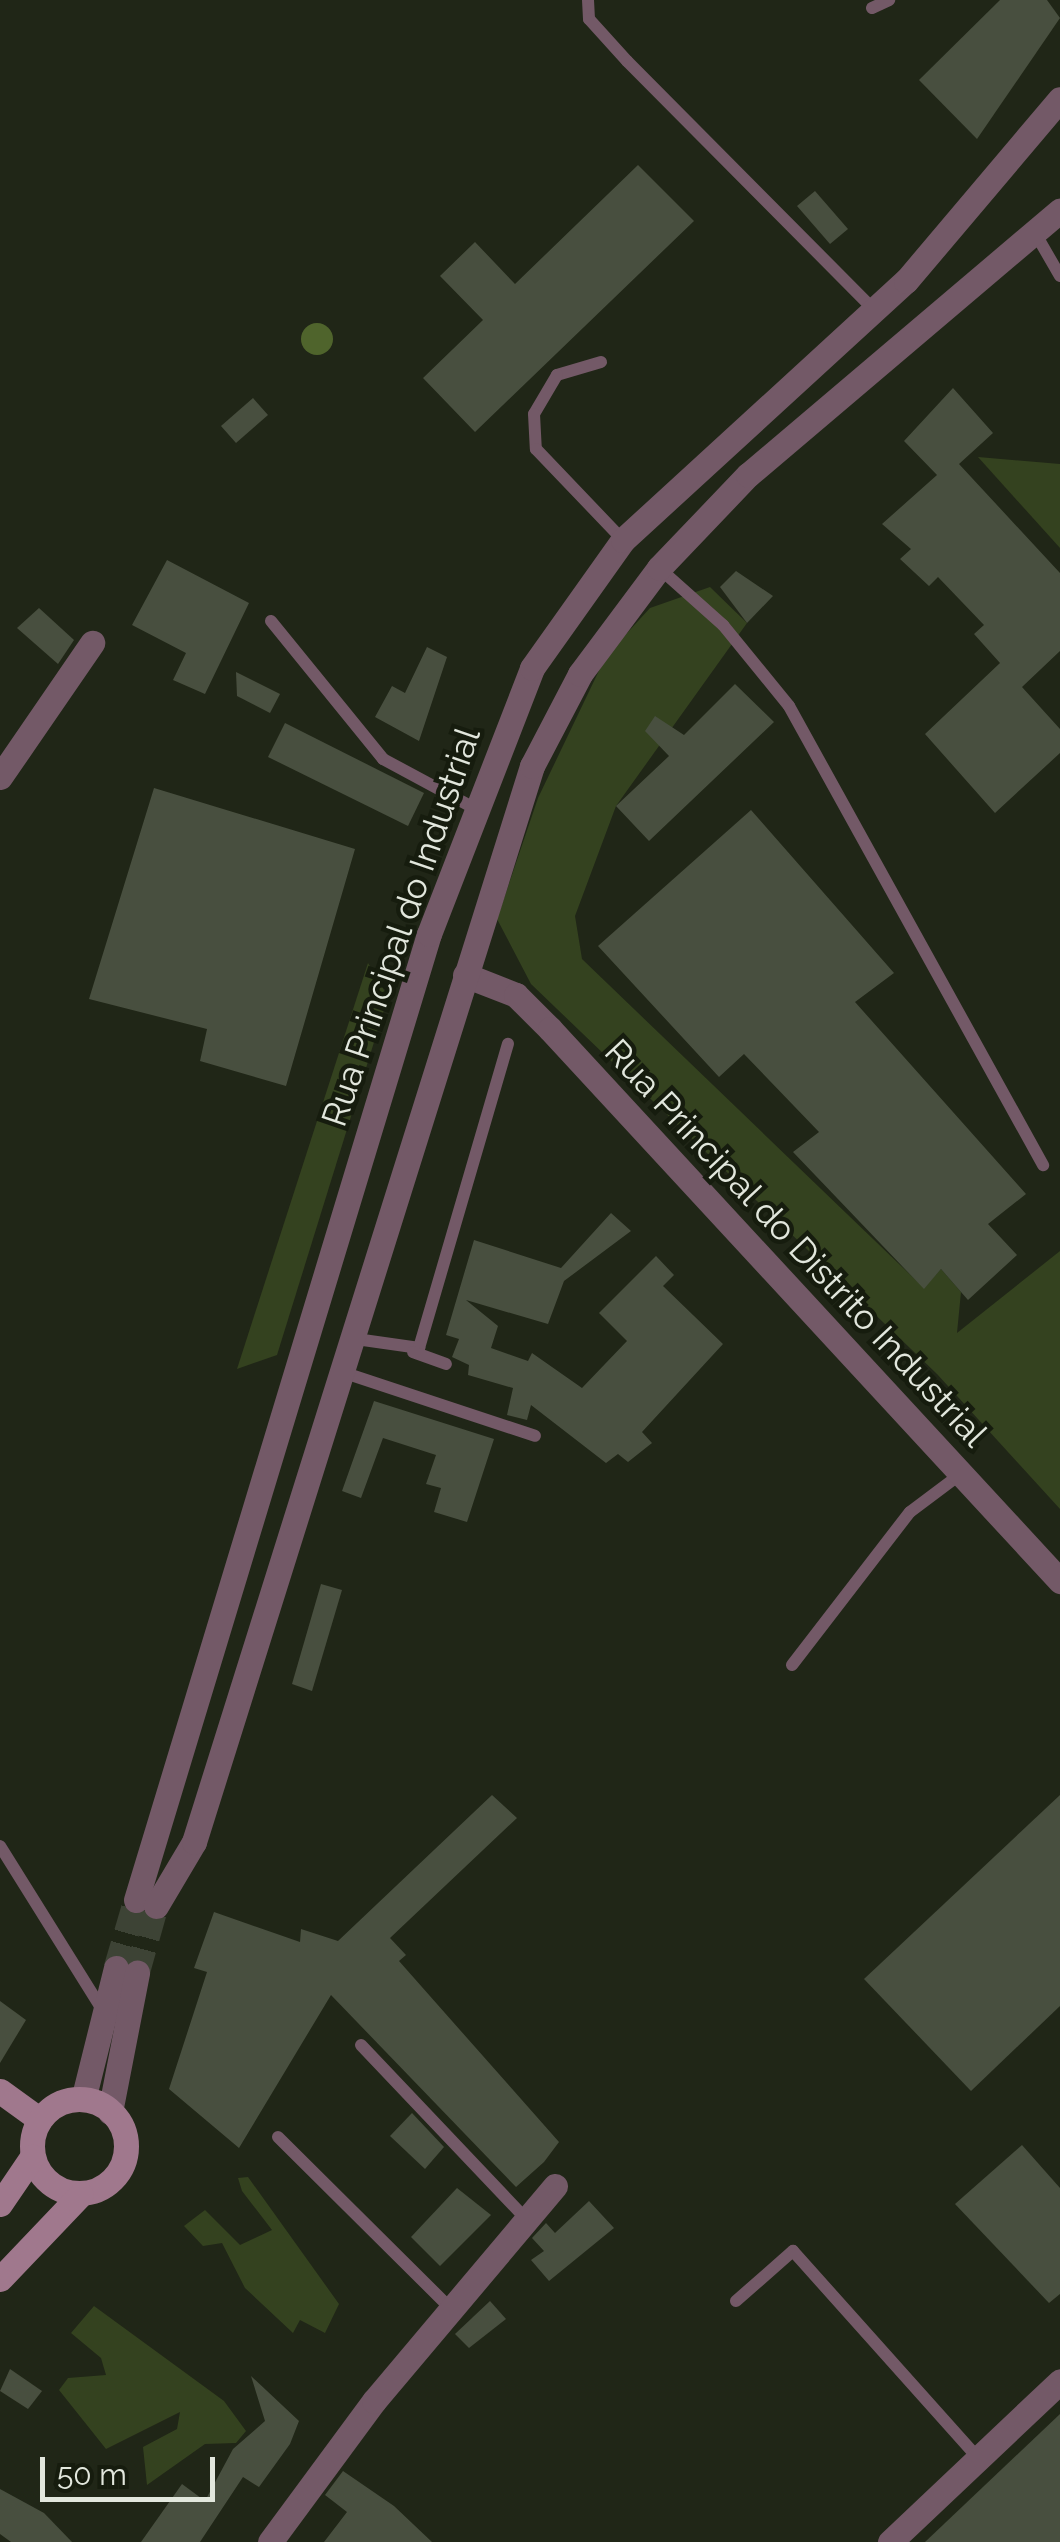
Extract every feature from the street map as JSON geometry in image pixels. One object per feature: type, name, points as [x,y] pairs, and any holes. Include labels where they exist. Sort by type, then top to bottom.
[{"type":"main road","points":[[0,2091],[40,2120]]},
{"type":"main road","points":[[0,2204],[32,2157],[40,2120],[84,2096],[110,2112],[122,2127],[123,2163],[98,2190],[80,2194],[51,2185],[32,2157]]},
{"type":"main road","points":[[0,2279],[80,2194]]},
{"type":"street","name":"Rua Principal do Industrial","points":[[1060,100],[980,200],[872,308],[623,540],[532,668],[472,806],[151,1836],[146,1903],[194,1842],[356,1339],[532,766],[580,674],[659,568],[748,476],[1060,210]]},
{"type":"street","points":[[623,540],[659,568]]},
{"type":"street","points":[[0,778],[92,644]]},
{"type":"street","name":"Rua Principal do Distrito Industrial","points":[[465,974],[516,995],[1060,1581]]},
{"type":"street","points":[[151,1836],[194,1842]]},
{"type":"street","points":[[84,2096],[102,2009],[126,1970],[110,2112]]},
{"type":"street","points":[[270,2542],[452,2309],[555,2186]]},
{"type":"street","points":[[890,2542],[1060,2380]]},
{"type":"lane","points":[[588,0],[589,19],[627,61],[872,308]]},
{"type":"lane","points":[[872,8],[890,0]]},
{"type":"lane","points":[[1034,232],[1060,276]]},
{"type":"lane","points":[[601,362],[557,375],[534,414],[536,449],[623,540]]},
{"type":"lane","points":[[659,568],[723,626],[789,706],[1044,1165]]},
{"type":"lane","points":[[271,622],[383,759],[472,806]]},
{"type":"lane","points":[[413,1352],[508,1044]]},
{"type":"lane","points":[[356,1339],[446,1364]]},
{"type":"lane","points":[[345,1373],[535,1436]]},
{"type":"lane","points":[[792,1665],[910,1512],[962,1472]]},
{"type":"lane","points":[[0,1846],[102,2009]]},
{"type":"lane","points":[[361,2045],[527,2220]]},
{"type":"lane","points":[[278,2138],[452,2309]]},
{"type":"lane","points":[[736,2301],[793,2251],[977,2457]]},
{"type":"shaded area","points":[[317,323],[328,328],[333,339],[328,350],[317,355],[306,350],[301,339],[306,328]]},
{"type":"shaded area","points":[[978,457],[1060,464],[1060,548]]},
{"type":"shaded area","points":[[710,587],[747,623],[616,806],[575,916],[582,959],[924,1288],[941,1269],[961,1292],[957,1333],[1060,1251],[1060,1509],[937,1374],[531,984],[497,919],[538,798],[606,656],[650,608]]},
{"type":"shaded area","points":[[368,963],[388,997],[277,1355],[237,1369]]},
{"type":"shaded area","points":[[248,2177],[339,2304],[325,2333],[300,2320],[293,2333],[245,2288],[222,2243],[203,2246],[184,2226],[205,2210],[240,2245],[272,2230],[242,2191],[238,2178]]},
{"type":"shaded area","points":[[94,2306],[224,2401],[246,2431],[236,2443],[205,2444],[147,2485],[143,2447],[177,2429],[180,2412],[106,2449],[59,2390],[68,2378],[106,2375],[101,2358],[71,2333]]},
{"type":"building","points":[[1000,0],[1047,0],[1060,18],[977,139],[919,80]]},
{"type":"building","points":[[638,165],[694,221],[475,432],[423,378],[483,320],[440,276],[475,242],[515,284]]},
{"type":"building","points":[[815,191],[848,229],[830,244],[797,206]]},
{"type":"building","points":[[953,388],[993,433],[959,464],[1060,573],[1060,651],[1022,687],[1060,729],[1060,753],[995,813],[925,734],[1000,663],[974,634],[984,625],[938,577],[929,586],[900,559],[911,549],[882,524],[937,475],[904,441]]},
{"type":"building","points":[[253,398],[268,415],[236,443],[221,426]]},
{"type":"building","points":[[167,560],[249,603],[205,694],[173,680],[186,653],[132,625]]},
{"type":"building","points":[[736,571],[773,596],[747,623],[720,587]]},
{"type":"building","points":[[39,608],[74,640],[58,664],[17,628]]},
{"type":"building","points":[[427,647],[447,657],[419,741],[375,717],[392,686],[405,693]]},
{"type":"building","points":[[236,672],[280,694],[270,713],[237,696]]},
{"type":"building","points":[[735,684],[774,722],[649,841],[616,806],[669,756],[645,731],[655,716],[684,735]]},
{"type":"building","points":[[285,723],[424,793],[408,826],[268,757]]},
{"type":"building","points":[[154,788],[355,849],[286,1086],[200,1061],[207,1029],[89,999]]},
{"type":"building","points":[[751,810],[894,973],[855,1002],[1026,1194],[988,1224],[1017,1255],[968,1300],[941,1269],[924,1289],[793,1152],[819,1132],[744,1054],[719,1077],[598,946]]},
{"type":"building","points":[[611,1213],[631,1231],[564,1281],[548,1324],[466,1300],[498,1326],[491,1348],[528,1361],[532,1353],[582,1388],[627,1341],[599,1313],[656,1256],[674,1275],[663,1286],[723,1344],[642,1432],[652,1443],[628,1462],[618,1454],[606,1463],[531,1405],[527,1420],[507,1415],[513,1388],[468,1375],[469,1365],[452,1357],[459,1339],[446,1335],[474,1240],[561,1268]]},
{"type":"building","points":[[374,1401],[494,1439],[467,1522],[434,1512],[441,1488],[426,1484],[436,1455],[383,1438],[361,1498],[342,1491]]},
{"type":"building","points":[[321,1584],[342,1590],[312,1691],[292,1684]]},
{"type":"building","points":[[492,1795],[517,1818],[390,1938],[406,1955],[399,1961],[559,2142],[544,2162],[516,2187],[331,1995],[239,2148],[169,2089],[207,1972],[194,1968],[214,1912],[300,1942],[301,1929],[338,1941]]},
{"type":"building","points":[[1060,1795],[1060,2006],[971,2091],[864,1979]]},
{"type":"building","points":[[0,2001],[26,2020],[0,2063]]},
{"type":"building","points":[[412,2113],[444,2147],[425,2169],[390,2136]]},
{"type":"building","points":[[1022,2145],[1060,2188],[1060,2294],[1049,2303],[955,2204]]},
{"type":"building","points":[[457,2188],[491,2215],[440,2266],[411,2237]]},
{"type":"building","points":[[589,2201],[614,2228],[549,2281],[531,2260],[544,2251],[532,2238],[546,2223],[555,2233]]},
{"type":"building","points":[[490,2301],[506,2319],[469,2348],[455,2334]]},
{"type":"building","points":[[10,2369],[42,2391],[28,2409],[0,2391]]},
{"type":"building","points":[[251,2376],[299,2421],[290,2444],[259,2487],[243,2477],[200,2542],[141,2542],[182,2484],[205,2501],[233,2449],[265,2421]]},
{"type":"building","points":[[1060,2414],[1060,2542],[925,2542]]},
{"type":"building","points":[[343,2471],[394,2506],[432,2542],[324,2542],[347,2512],[325,2495]]},
{"type":"building","points":[[0,2489],[44,2513],[72,2542],[11,2542],[0,2534]]},
{"type":"tunnel","points":[[116,1968],[136,1900]]},
{"type":"tunnel","points":[[137,1973],[156,1906]]}]
